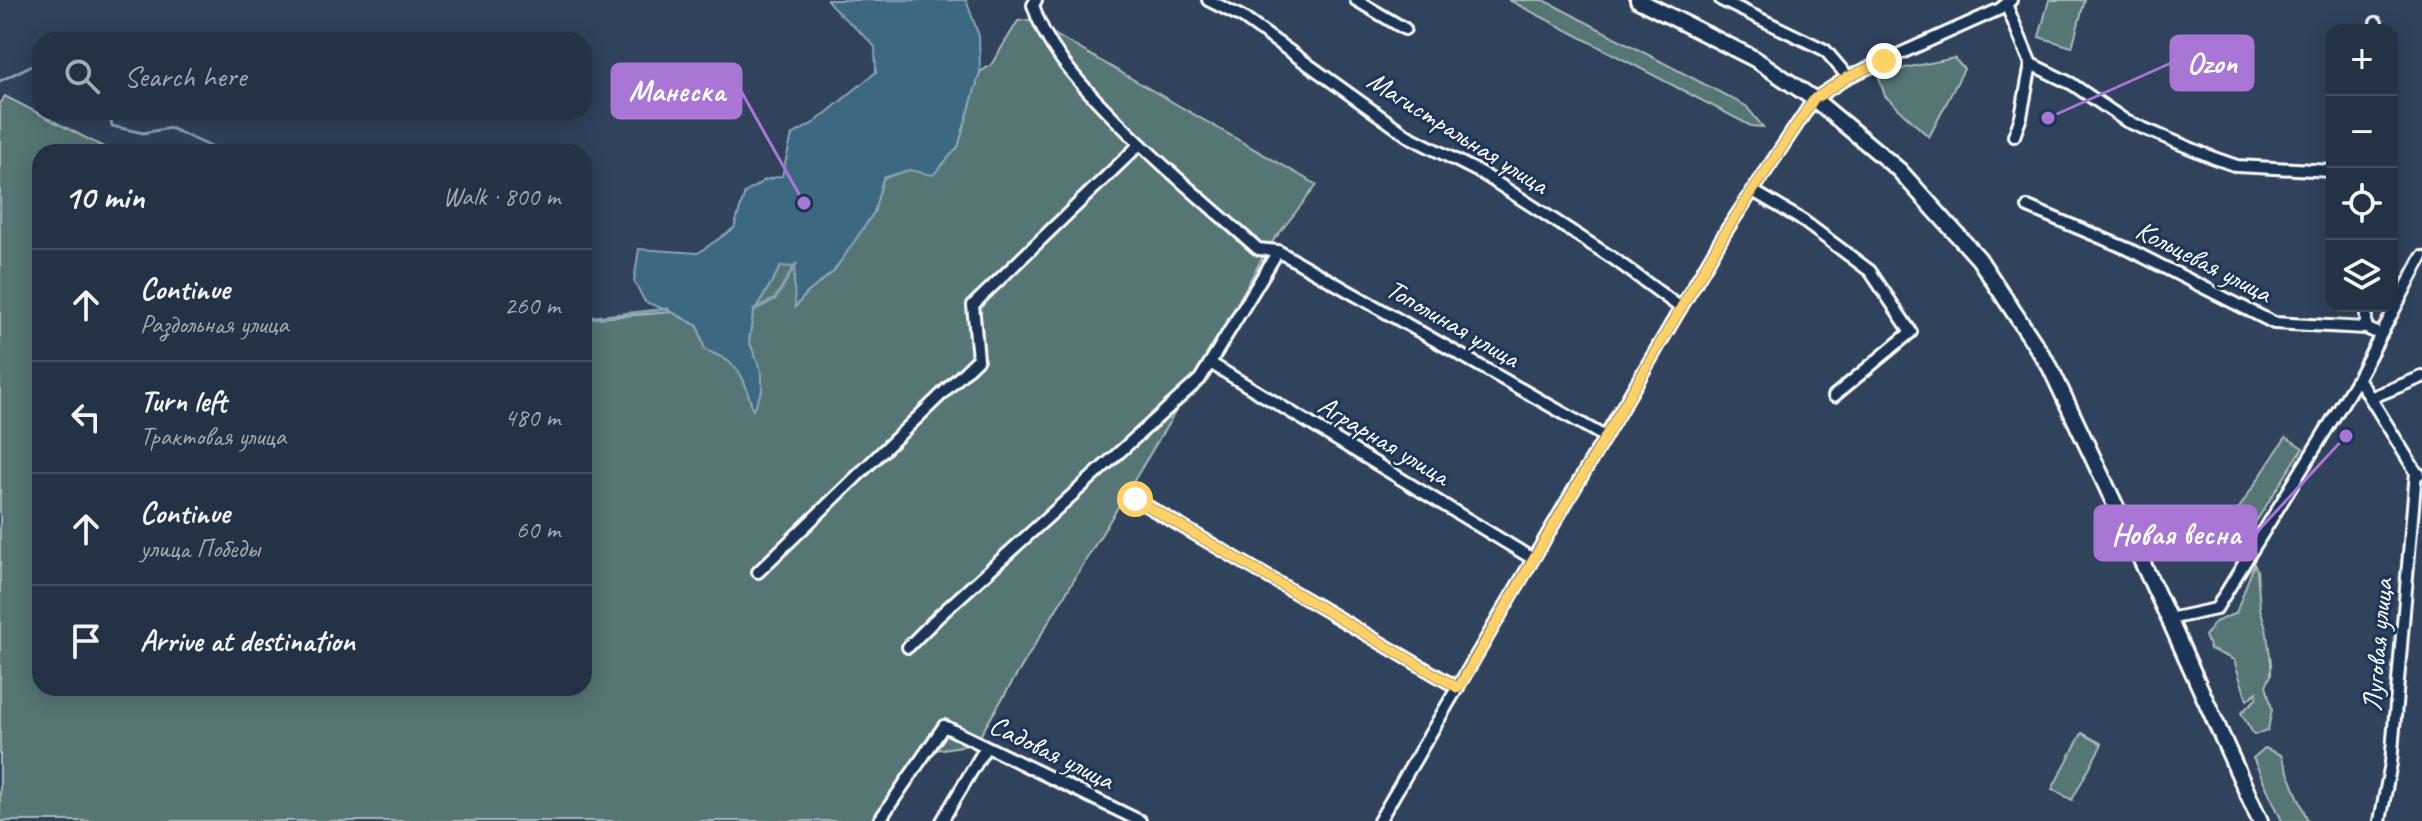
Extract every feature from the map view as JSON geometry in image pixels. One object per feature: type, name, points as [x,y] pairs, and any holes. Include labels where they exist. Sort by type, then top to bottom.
[{"type":"main road","points":[[1638,0],[1755,59],[1814,99],[1899,170],[1979,259],[2050,367],[2260,821]]},
{"type":"street","name":"Тополиная улица","points":[[1036,0],[1033,5],[1037,19],[1069,71],[1139,145],[1258,249],[1278,251],[1605,437]]},
{"type":"street","name":"Магистральная улица","points":[[1208,0],[1242,17],[1408,136],[1483,174],[1614,259],[1681,308]]},
{"type":"street","points":[[1356,0],[1405,29]]},
{"type":"street","points":[[1721,0],[1825,50],[1848,77]]},
{"type":"street","points":[[1379,821],[1726,231],[1814,99],[1848,77],[2000,9],[2008,2],[2031,64],[2021,117],[2014,136]]},
{"type":"street","points":[[2031,64],[2072,84],[2126,121],[2214,158],[2237,166],[2326,171]]},
{"type":"street","points":[[758,572],[978,359],[973,305],[1139,145]]},
{"type":"street","points":[[1753,191],[1802,220],[1870,271],[1911,332],[1834,396]]},
{"type":"street","name":"Кольцевая улица","points":[[2028,207],[2128,249],[2274,323],[2366,328]]},
{"type":"street","points":[[908,647],[1200,379],[1278,251]]},
{"type":"street","points":[[2169,619],[2216,609],[2358,378],[2422,257]]},
{"type":"street","points":[[2366,312],[2366,328],[2381,335]]},
{"type":"street","name":"Аграрная улица","points":[[1210,363],[1533,559]]},
{"type":"street","points":[[2370,398],[2422,377]]},
{"type":"street","points":[[2358,378],[2419,474]]},
{"type":"street","name":"Луговая улица","points":[[2380,821],[2391,763],[2419,474]]},
{"type":"street","points":[[1135,499],[1458,688]]},
{"type":"street","name":"Садовая улица","points":[[879,821],[944,726],[1140,821]]},
{"type":"street","points":[[942,821],[986,747]]},
{"type":"green space","points":[[1509,0],[1544,0],[1746,106],[1763,127],[1751,126]]},
{"type":"green space","points":[[2049,0],[2085,0],[2072,47],[2039,37]]},
{"type":"green space","points":[[1037,19],[1054,34],[1317,185],[1269,246],[1194,381],[975,744],[929,751],[883,821],[0,821],[0,104],[5,96],[32,110],[32,120],[51,120],[98,144],[32,144],[32,696],[592,696],[592,318],[672,312],[698,326],[705,350],[726,359],[738,371],[752,408],[762,391],[762,374],[749,341],[753,314],[781,266],[796,266],[796,306],[833,272],[874,212],[883,178],[909,170],[958,147],[980,72],[991,65],[1018,21]]},
{"type":"green space","points":[[1954,58],[1964,69],[1929,137],[1885,96],[1879,78],[1905,68]]},
{"type":"green space","points":[[2286,437],[2303,448],[2248,534],[2230,522]]},
{"type":"green space","points":[[2254,564],[2271,662],[2271,675],[2266,685],[2272,709],[2268,730],[2254,735],[2241,713],[2256,699],[2257,692],[2247,700],[2234,660],[2210,649],[2205,636],[2215,622],[2236,613]]},
{"type":"green space","points":[[2082,733],[2102,744],[2072,800],[2052,789]]},
{"type":"green space","points":[[2265,748],[2281,755],[2308,821],[2282,821],[2253,758]]},
{"type":"water","points":[[827,0],[966,0],[979,36],[980,72],[958,147],[933,175],[909,170],[883,178],[874,212],[856,239],[833,272],[795,307],[795,267],[781,266],[753,314],[749,341],[762,374],[762,391],[753,410],[739,372],[726,360],[705,350],[698,326],[645,302],[634,281],[639,249],[698,253],[734,228],[745,193],[765,180],[782,176],[792,135],[814,123],[876,72],[875,47]]},
{"type":"waterway","points":[[0,81],[32,66]]},
{"type":"waterway","points":[[111,120],[112,126],[143,133],[170,128],[205,144]]},
{"type":"waterway","points":[[754,310],[775,299],[796,264]]},
{"type":"waterway","points":[[592,317],[668,309]]},
{"type":"place","name":"Ozon","points":[[2048,118]]},
{"type":"place","name":"Манеска","points":[[804,203]]},
{"type":"place","name":"Новая весна","points":[[2346,436]]},
{"type":"route","points":[[1135,499],[1458,688],[1726,231],[1814,99],[1848,77],[1884,61]]}]
